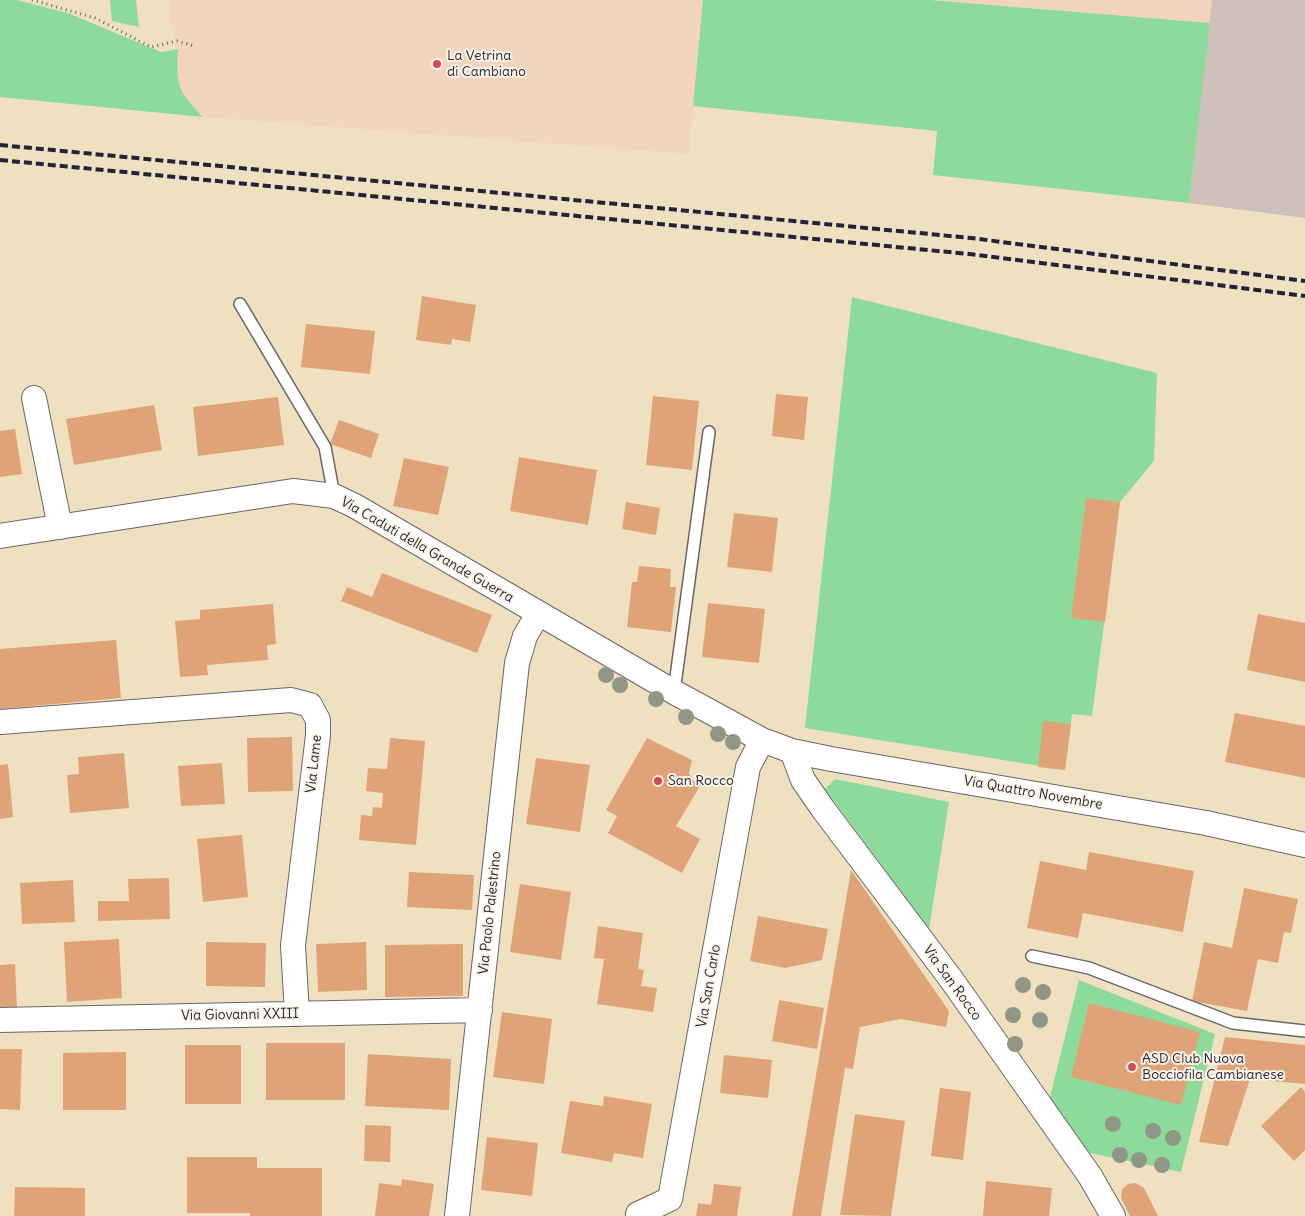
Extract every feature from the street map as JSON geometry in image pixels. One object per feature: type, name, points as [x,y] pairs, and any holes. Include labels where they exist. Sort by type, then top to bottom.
[{"type":"street","points":[[34,398],[60,527]]},
{"type":"street","name":"Via Caduti della Grande Guerra","points":[[0,536],[292,491],[334,496],[355,506],[674,692],[762,740]]},
{"type":"street","name":"Via Paolo Palestrino","points":[[457,1216],[517,663],[525,636],[538,614]]},
{"type":"street","name":"Via Lame","points":[[0,722],[292,700],[310,706],[318,720],[318,735],[293,945],[297,1014]]},
{"type":"street","name":"Via Quattro Novembre","points":[[762,740],[792,750],[831,759],[1206,823],[1305,845]]},
{"type":"street","name":"Via San Carlo","points":[[638,1214],[670,1200],[748,767],[762,740]]},
{"type":"street","name":"Via San Rocco","points":[[792,750],[803,780],[962,995],[1090,1176],[1112,1216]]},
{"type":"street","name":"Via Giovanni XXIII","points":[[0,1020],[480,1010]]},
{"type":"lane","points":[[240,304],[325,447],[334,496]]},
{"type":"lane","points":[[674,692],[709,432]]},
{"type":"lane","points":[[1032,956],[1089,968],[1233,1024],[1305,1031]]},
{"type":"path","points":[[32,0],[95,18],[151,47],[178,41],[194,46]]},
{"type":"shaded area","name":"La Vetrina di Cambiano","points":[[170,0],[703,0],[689,154],[203,117],[186,100],[176,79],[178,49],[171,22]]},
{"type":"shaded area","points":[[930,0],[1212,0],[1210,23]]},
{"type":"shaded area","points":[[1212,0],[1305,0],[1305,218],[1189,203]]},
{"type":"green space","points":[[0,0],[17,0],[68,13],[161,52],[178,49],[177,71],[180,87],[188,100],[203,117],[0,97]]},
{"type":"green space","points":[[110,0],[136,0],[139,27],[112,21]]},
{"type":"green space","points":[[703,0],[930,0],[1210,23],[1189,203],[933,175],[937,131],[693,106]]},
{"type":"green space","points":[[852,297],[1157,373],[1154,461],[1120,502],[1092,716],[1072,714],[1065,770],[805,728]]},
{"type":"green space","points":[[835,779],[949,802],[929,929],[825,789]]},
{"type":"green space","name":"ASD Club Nuova Bocciofila Cambianese","points":[[1079,980],[1215,1034],[1181,1172],[1090,1153],[1049,1101]]},
{"type":"building","points":[[422,296],[476,305],[470,342],[452,339],[451,345],[416,340]]},
{"type":"building","points":[[306,324],[375,331],[370,374],[301,367]]},
{"type":"building","points":[[776,394],[808,397],[804,440],[772,436]]},
{"type":"building","points":[[653,396],[699,401],[692,470],[646,465]]},
{"type":"building","points":[[278,397],[284,445],[198,456],[193,407]]},
{"type":"building","points":[[154,405],[162,450],[74,465],[66,419]]},
{"type":"building","points":[[339,420],[379,434],[371,458],[330,444]]},
{"type":"building","points":[[15,429],[22,474],[0,477],[0,431]]},
{"type":"building","points":[[519,457],[597,470],[588,525],[510,511]]},
{"type":"building","points":[[404,458],[449,467],[438,515],[393,506]]},
{"type":"building","points":[[1086,498],[1120,502],[1105,622],[1071,618]]},
{"type":"building","points":[[626,502],[660,508],[656,535],[622,529]]},
{"type":"building","points":[[734,513],[778,518],[772,572],[727,567]]},
{"type":"building","points":[[639,566],[671,569],[670,587],[676,587],[671,632],[627,627],[632,582],[637,582]]},
{"type":"building","points":[[382,573],[492,615],[477,653],[341,601],[347,587],[372,597]]},
{"type":"building","points":[[708,603],[765,609],[759,663],[702,657]]},
{"type":"building","points":[[273,604],[276,644],[267,645],[268,660],[207,665],[208,675],[180,677],[175,621],[200,619],[200,610]]},
{"type":"building","points":[[1258,614],[1305,623],[1305,682],[1247,670]]},
{"type":"building","points":[[116,640],[121,698],[0,709],[0,649]]},
{"type":"building","points":[[1235,713],[1305,726],[1305,778],[1225,762]]},
{"type":"building","points":[[1043,721],[1071,724],[1065,770],[1038,767]]},
{"type":"building","points":[[292,737],[293,791],[248,792],[247,738]]},
{"type":"building","points":[[390,738],[425,741],[416,845],[359,840],[361,815],[372,816],[373,807],[382,808],[383,793],[366,791],[368,768],[387,769]]},
{"type":"building","points":[[647,738],[692,760],[689,773],[692,779],[700,786],[676,826],[700,839],[682,873],[608,833],[617,816],[606,810]]},
{"type":"building","points":[[124,753],[129,808],[70,813],[67,775],[79,774],[78,757]]},
{"type":"building","points":[[536,758],[590,765],[580,832],[526,824]]},
{"type":"building","points":[[222,763],[225,804],[181,806],[178,766]]},
{"type":"building","points":[[8,764],[13,817],[0,819],[0,765]]},
{"type":"building","points":[[242,835],[248,897],[203,902],[197,839]]},
{"type":"building","points":[[1089,852],[1194,871],[1183,932],[1083,913],[1078,938],[1027,928],[1040,861],[1086,870]]},
{"type":"building","points":[[851,870],[949,1011],[946,1027],[901,1019],[860,1027],[853,1069],[845,1068],[821,1216],[792,1216]]},
{"type":"building","points":[[409,872],[474,875],[472,910],[407,907]]},
{"type":"building","points":[[169,878],[170,919],[98,921],[98,901],[129,901],[128,879]]},
{"type":"building","points":[[73,880],[75,922],[22,924],[20,883]]},
{"type":"building","points":[[520,884],[571,892],[561,960],[510,952]]},
{"type":"building","points":[[1244,888],[1298,899],[1291,933],[1284,932],[1278,963],[1258,959],[1247,1011],[1192,1001],[1204,942],[1232,948]]},
{"type":"building","points":[[758,916],[828,929],[822,960],[785,968],[750,961]]},
{"type":"building","points":[[598,926],[643,933],[638,969],[644,970],[641,986],[657,988],[653,1012],[597,1004],[604,959],[594,958]]},
{"type":"building","points":[[119,939],[122,998],[67,1002],[64,942]]},
{"type":"building","points":[[206,942],[266,943],[265,987],[206,986]]},
{"type":"building","points":[[366,942],[367,990],[318,992],[316,944]]},
{"type":"building","points":[[463,944],[463,996],[385,997],[385,945]]},
{"type":"building","points":[[15,964],[17,1007],[0,1008],[0,965]]},
{"type":"building","points":[[779,1000],[824,1008],[817,1049],[772,1041]]},
{"type":"building","points":[[1089,1003],[1200,1032],[1181,1105],[1071,1077]]},
{"type":"building","points":[[502,1012],[552,1019],[544,1084],[493,1077]]},
{"type":"building","points":[[1225,1037],[1305,1045],[1305,1084],[1250,1079],[1228,1146],[1199,1142]]},
{"type":"building","points":[[266,1043],[345,1043],[345,1100],[266,1100]]},
{"type":"building","points":[[185,1045],[241,1045],[241,1104],[185,1104]]},
{"type":"building","points":[[0,1049],[22,1049],[20,1110],[0,1109]]},
{"type":"building","points":[[126,1052],[126,1110],[63,1110],[63,1053]]},
{"type":"building","points":[[368,1054],[451,1059],[449,1110],[365,1106]]},
{"type":"building","points":[[724,1055],[772,1060],[768,1098],[720,1093]]},
{"type":"building","points":[[1301,1087],[1305,1092],[1305,1150],[1294,1161],[1261,1126]]},
{"type":"building","points":[[940,1088],[971,1092],[963,1160],[931,1156]]},
{"type":"building","points":[[604,1096],[652,1104],[643,1158],[614,1153],[612,1162],[561,1153],[570,1101],[603,1106]]},
{"type":"building","points":[[855,1114],[905,1121],[891,1216],[840,1215]]},
{"type":"building","points":[[365,1125],[391,1126],[390,1162],[364,1161]]},
{"type":"building","points":[[487,1137],[538,1143],[532,1196],[481,1190]]},
{"type":"building","points":[[187,1157],[257,1157],[257,1168],[322,1168],[322,1216],[250,1216],[250,1213],[187,1213]]},
{"type":"building","points":[[402,1179],[434,1184],[429,1216],[375,1216],[379,1183],[401,1186]]},
{"type":"building","points":[[986,1181],[1052,1188],[1049,1216],[983,1216]]},
{"type":"building","points":[[1136,1183],[1144,1188],[1158,1216],[1130,1216],[1121,1198],[1122,1189],[1128,1184]]},
{"type":"building","points":[[714,1184],[741,1187],[737,1216],[696,1216],[698,1203],[711,1205]]},
{"type":"building","points":[[15,1187],[85,1188],[85,1216],[14,1216]]},
{"type":"railway","points":[[0,145],[971,238],[1305,281]]},
{"type":"railway","points":[[0,160],[969,254],[1305,296]]},
{"type":"place","name":"La Vetrina di Cambiano","points":[[437,64]]},
{"type":"place","name":"San Rocco","points":[[658,781]]},
{"type":"place","name":"ASD Club Nuova Bocciofila Cambianese","points":[[1132,1067]]}]
